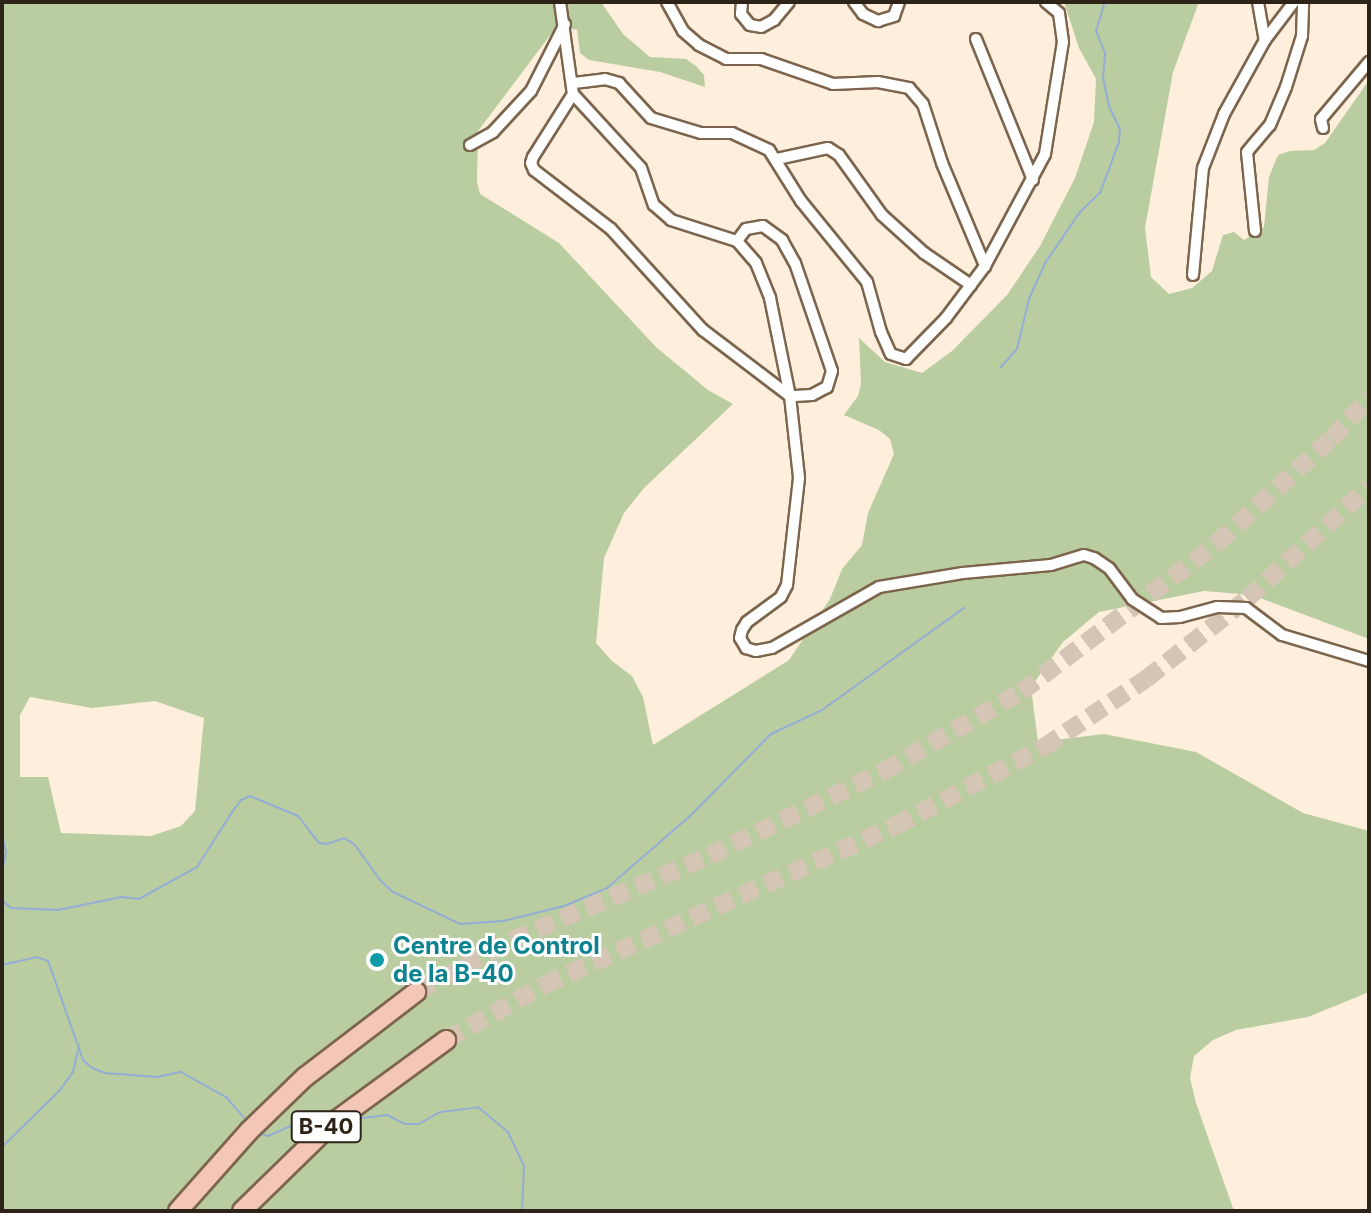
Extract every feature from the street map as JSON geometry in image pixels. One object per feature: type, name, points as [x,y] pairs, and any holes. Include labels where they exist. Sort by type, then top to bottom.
[{"type":"highway","name":"B-40","points":[[178,1211],[204,1180],[305,1077],[416,992]]},
{"type":"highway","name":"B-40","points":[[246,1206],[330,1125],[446,1040]]},
{"type":"street","points":[[560,2],[573,88],[641,168],[654,205],[671,220],[737,241],[756,263],[770,298],[790,396],[799,478],[790,568],[781,597],[747,622],[740,638],[746,648],[756,651],[772,648],[879,587],[963,573],[1051,565],[1084,555],[1109,568],[1132,599],[1161,618],[1180,617],[1218,607],[1246,608],[1282,635],[1369,661]]},
{"type":"street","points":[[742,2],[741,14],[750,25],[761,27],[774,20],[789,2]]},
{"type":"street","points":[[854,2],[863,14],[878,21],[894,16],[899,2]]},
{"type":"street","points":[[737,241],[746,229],[763,226],[782,240],[805,290],[832,371],[827,387],[812,395],[790,396],[703,330],[611,229],[534,170],[533,157],[573,88],[605,79],[619,83],[651,118],[701,133],[732,133],[769,150],[801,201],[867,282],[881,332],[891,354],[906,359],[946,318],[985,266],[1045,154],[1063,42],[1059,13],[1046,2]]},
{"type":"street","points":[[1258,2],[1265,40]]},
{"type":"street","points":[[1193,275],[1203,168],[1224,114],[1265,40],[1284,11],[1294,2]]},
{"type":"street","points":[[1255,231],[1247,152],[1270,125],[1286,87],[1302,36],[1303,2]]},
{"type":"street","points":[[669,4],[683,31],[699,45],[726,59],[761,59],[833,84],[878,82],[909,88],[923,104],[942,163],[985,266]]},
{"type":"street","points":[[470,145],[493,132],[531,91],[565,24]]},
{"type":"street","points":[[976,39],[1033,180]]},
{"type":"street","points":[[1323,128],[1321,119],[1369,62]]},
{"type":"street","points":[[777,159],[828,148],[839,155],[882,215],[924,253],[971,285]]},
{"type":"green space","points":[[2,2],[601,2],[623,34],[650,57],[686,59],[704,75],[705,87],[660,72],[589,60],[580,53],[577,30],[557,26],[478,131],[477,182],[480,194],[559,243],[656,347],[708,390],[733,404],[644,488],[624,513],[604,558],[596,643],[612,661],[632,676],[643,697],[653,745],[789,660],[830,599],[842,569],[862,545],[868,513],[894,454],[890,439],[879,430],[844,415],[858,396],[861,384],[859,338],[885,362],[922,373],[952,351],[1007,295],[1040,246],[1075,178],[1094,122],[1096,79],[1079,48],[1064,2],[1199,2],[1173,72],[1145,228],[1151,277],[1169,294],[1192,288],[1212,271],[1223,235],[1234,232],[1244,240],[1264,227],[1269,177],[1278,155],[1314,150],[1325,143],[1369,80],[1369,639],[1252,595],[1204,591],[1099,612],[1063,642],[1036,680],[1032,695],[1038,742],[1104,734],[1196,752],[1303,813],[1369,831],[1369,992],[1308,1017],[1236,1030],[1213,1040],[1194,1056],[1190,1078],[1196,1103],[1234,1211],[2,1211]],"holes":[[[30,697],[92,708],[155,701],[204,718],[195,811],[181,826],[151,836],[61,833],[48,777],[20,777],[20,715]]]},
{"type":"waterway","points":[[1000,368],[1017,349],[1029,299],[1045,263],[1080,212],[1100,193],[1119,142],[1120,129],[1109,106],[1103,78],[1105,53],[1096,31],[1105,2]]},
{"type":"waterway","points":[[2,900],[11,908],[58,910],[122,897],[139,899],[197,867],[232,812],[241,800],[250,796],[298,816],[319,843],[327,844],[344,838],[355,845],[380,880],[393,892],[460,924],[503,921],[564,906],[607,888],[691,815],[771,734],[822,710],[964,608]]},
{"type":"waterway","points":[[2,834],[6,853],[2,872]]},
{"type":"waterway","points":[[2,965],[37,957],[48,961],[83,1060],[92,1068],[105,1073],[157,1077],[181,1072],[226,1097],[246,1120]]},
{"type":"waterway","points":[[2,1147],[60,1090],[73,1072],[79,1045]]},
{"type":"waterway","points":[[354,1119],[387,1115],[405,1124],[419,1124],[440,1112],[478,1107],[508,1132],[524,1166],[522,1211]]},
{"type":"waterway","points":[[258,1133],[268,1136],[297,1123],[320,1123]]},
{"type":"tunnel","points":[[416,992],[512,940],[709,856],[884,771],[1021,692],[1217,543],[1331,439],[1369,398]]},
{"type":"tunnel","points":[[446,1040],[544,985],[895,826],[1044,747],[1146,679],[1247,599],[1369,487]]},
{"type":"place","name":"Centre de Control de la B-40","points":[[377,960]]}]
